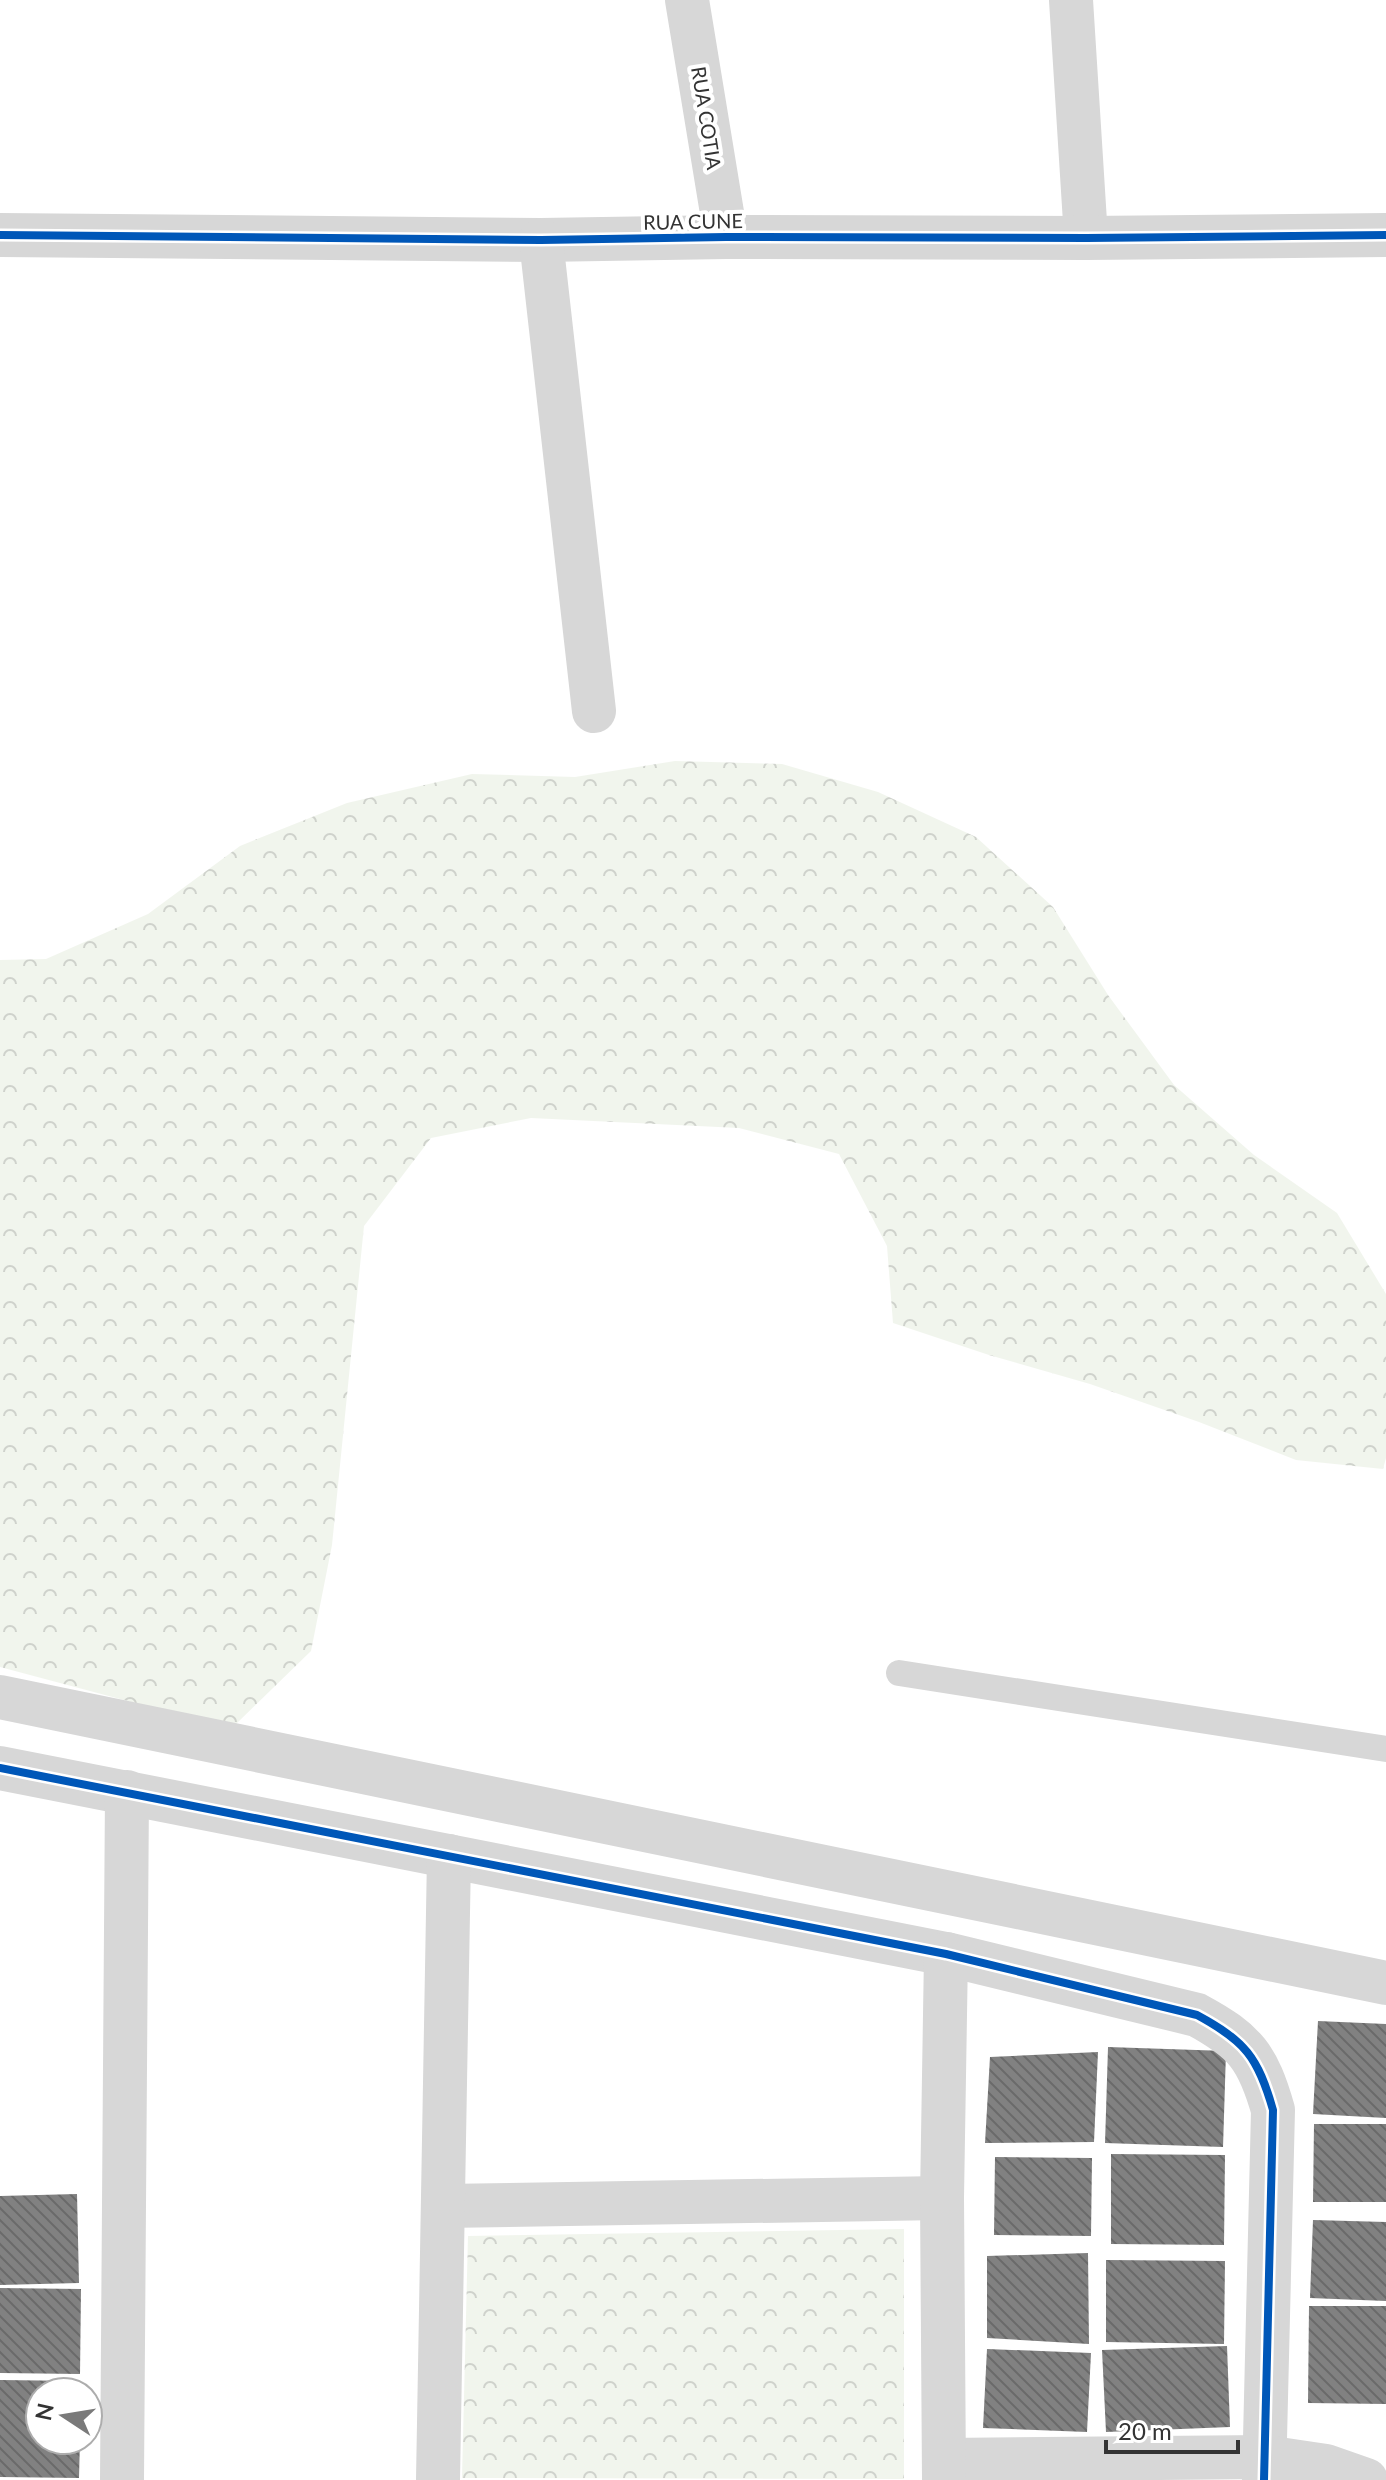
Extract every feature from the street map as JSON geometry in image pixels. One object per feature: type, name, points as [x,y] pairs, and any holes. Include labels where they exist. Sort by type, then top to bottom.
[{"type":"street","name":"RUA COTIA","points":[[687,0],[726,237]]},
{"type":"street","points":[[1071,0],[1086,238]]},
{"type":"street","name":"RUA CUNE","points":[[0,235],[541,240],[1386,235]]},
{"type":"street","points":[[541,240],[594,711]]},
{"type":"street","points":[[0,1697],[1386,1983]]},
{"type":"street","points":[[0,1768],[946,1954],[1197,2015],[1228,2032],[1247,2050],[1264,2077],[1273,2110],[1264,2468]]},
{"type":"street","points":[[122,2480],[127,1792]]},
{"type":"street","points":[[438,2480],[449,1856]]},
{"type":"street","points":[[946,1954],[942,2198],[944,2470],[1326,2466],[1366,2480]]},
{"type":"street","points":[[443,2206],[942,2198]]},
{"type":"lane","points":[[899,1673],[1386,1749]]},
{"type":"green space","points":[[675,761],[782,764],[878,792],[976,837],[1053,907],[1108,995],[1174,1085],[1254,1155],[1337,1213],[1386,1294],[1386,1458],[1383,1469],[1296,1460],[1090,1384],[893,1323],[887,1246],[839,1154],[739,1128],[531,1118],[431,1138],[364,1226],[332,1545],[311,1651],[236,1724],[135,1703],[0,1667],[0,960],[46,959],[148,914],[240,846],[347,803],[472,774],[575,777]]},
{"type":"green space","points":[[904,2229],[904,2479],[462,2478],[468,2236]]},
{"type":"building","points":[[1318,2021],[1386,2024],[1386,2118],[1313,2114]]},
{"type":"building","points":[[1108,2047],[1226,2051],[1223,2147],[1105,2143]]},
{"type":"building","points":[[1098,2052],[1094,2142],[985,2143],[990,2057]]},
{"type":"building","points":[[1314,2124],[1386,2124],[1386,2202],[1313,2202]]},
{"type":"building","points":[[1111,2154],[1225,2155],[1224,2245],[1111,2244]]},
{"type":"building","points":[[995,2157],[1092,2158],[1091,2236],[994,2235]]},
{"type":"building","points":[[77,2194],[79,2283],[0,2285],[0,2196]]},
{"type":"building","points":[[1313,2220],[1386,2222],[1386,2301],[1310,2298]]},
{"type":"building","points":[[1088,2253],[1089,2344],[987,2338],[987,2256]]},
{"type":"building","points":[[1106,2260],[1225,2261],[1224,2344],[1106,2342]]},
{"type":"building","points":[[0,2288],[81,2289],[80,2374],[0,2373]]},
{"type":"building","points":[[1309,2306],[1386,2306],[1386,2404],[1308,2403]]},
{"type":"building","points":[[1227,2346],[1230,2427],[1106,2432],[1102,2350]]},
{"type":"building","points":[[987,2349],[1091,2353],[1087,2432],[983,2428]]},
{"type":"building","points":[[0,2380],[24,2380],[24,2456],[80,2456],[79,2478],[0,2477]]},
{"type":"cycle path","points":[[0,235],[541,240],[1386,235]]},
{"type":"cycle path","points":[[0,1768],[946,1954],[1197,2015],[1227,2033],[1247,2052],[1262,2076],[1273,2110],[1264,2480]]}]
